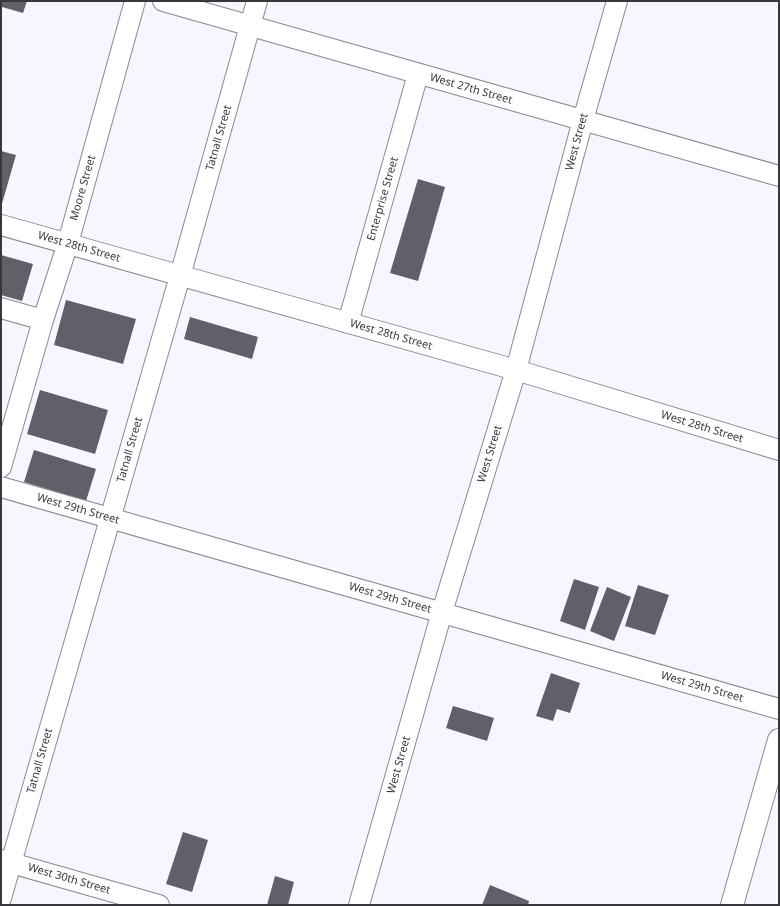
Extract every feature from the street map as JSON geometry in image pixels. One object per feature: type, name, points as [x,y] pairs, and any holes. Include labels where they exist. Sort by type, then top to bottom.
[{"type":"main road","points":[[732,905],[779,740]]},
{"type":"street","name":"Moore Street","points":[[1,467],[43,320],[68,243],[135,1]]},
{"type":"street","name":"West 27th Street","points":[[163,1],[779,176]]},
{"type":"street","name":"Tatnall Street","points":[[1,898],[6,861],[110,518],[257,1]]},
{"type":"street","name":"West Street","points":[[359,905],[442,612],[516,370],[583,120],[617,1]]},
{"type":"street","name":"Enterprise Street","points":[[348,323],[418,74]]},
{"type":"street","name":"West 28th Street","points":[[1,225],[516,370],[779,450]]},
{"type":"street","points":[[1,308],[43,320]]},
{"type":"street","name":"West 29th Street","points":[[1,487],[779,709]]},
{"type":"street","name":"West 30th Street","points":[[6,861],[159,905]]},
{"type":"building","points":[[1,1],[27,1],[23,13],[2,7],[1,11]]},
{"type":"building","points":[[1,151],[16,155],[1,207]]},
{"type":"building","points":[[418,179],[445,187],[418,281],[390,273]]},
{"type":"building","points":[[1,255],[33,264],[22,301],[1,295]]},
{"type":"building","points":[[66,300],[136,319],[123,364],[54,345]]},
{"type":"building","points":[[190,317],[258,337],[252,359],[184,339]]},
{"type":"building","points":[[40,390],[108,410],[95,454],[27,434]]},
{"type":"building","points":[[34,450],[96,469],[86,501],[24,482]]},
{"type":"building","points":[[574,579],[599,587],[585,630],[560,621]]},
{"type":"building","points":[[638,585],[669,595],[655,635],[625,626]]},
{"type":"building","points":[[607,587],[631,597],[614,641],[590,631]]},
{"type":"building","points":[[551,673],[580,683],[570,713],[557,709],[553,721],[536,716]]},
{"type":"building","points":[[453,706],[494,718],[487,741],[446,728]]},
{"type":"building","points":[[183,832],[208,840],[192,892],[166,884]]},
{"type":"building","points":[[275,876],[294,882],[288,905],[267,905]]},
{"type":"building","points":[[490,885],[529,901],[528,905],[482,905]]}]
